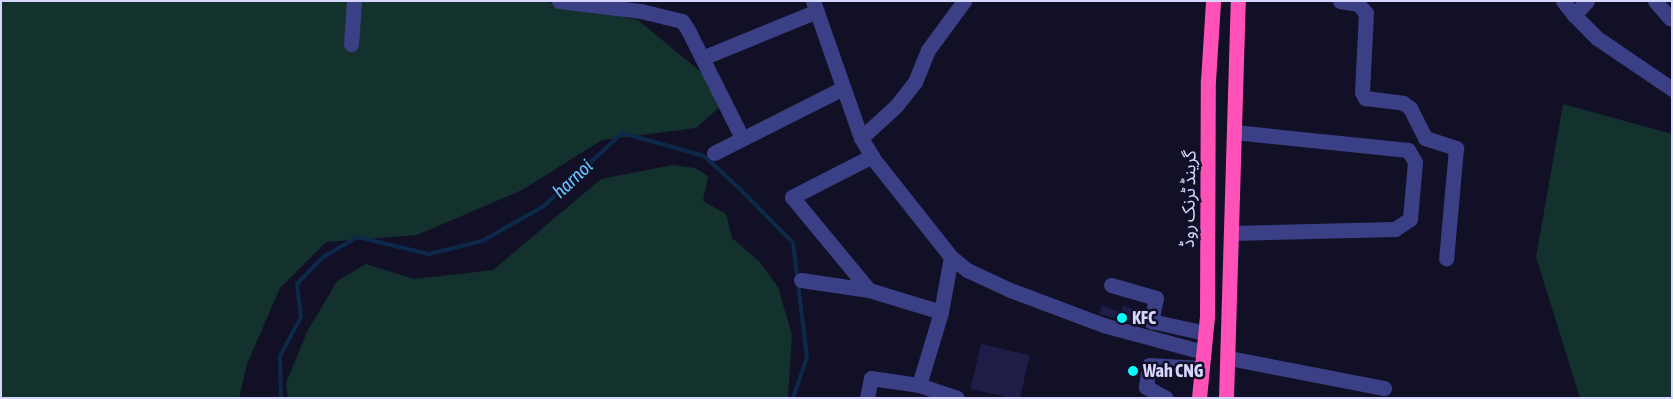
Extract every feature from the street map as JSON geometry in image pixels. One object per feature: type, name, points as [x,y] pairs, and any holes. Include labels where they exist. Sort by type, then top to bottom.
[{"type":"highway","name":"گرینڈ ٹرنک روڈ","points":[[1200,391],[1205,333],[1208,81],[1213,1]]},
{"type":"highway","points":[[1200,391],[1228,395],[1238,1]]},
{"type":"street","points":[[351,44],[354,1]]},
{"type":"street","points":[[559,1],[641,6],[682,21],[742,138]]},
{"type":"street","points":[[861,138],[896,106],[915,82],[928,50],[964,1]]},
{"type":"street","points":[[1340,1],[1358,4],[1366,13],[1362,92],[1366,98],[1403,103],[1410,108],[1425,138],[1456,148],[1446,259]]},
{"type":"street","points":[[1563,1],[1597,38],[1672,89]]},
{"type":"street","points":[[1574,15],[1587,1]]},
{"type":"street","points":[[1655,1],[1670,18]]},
{"type":"street","points":[[702,58],[815,6],[861,138],[872,156],[951,257],[967,270],[1010,290],[1103,324],[1204,352]]},
{"type":"street","points":[[714,153],[843,88]]},
{"type":"street","points":[[1232,233],[1395,229],[1410,219],[1414,162],[1408,150],[1234,132]]},
{"type":"street","points":[[869,290],[792,197],[872,156]]},
{"type":"street","points":[[919,385],[941,312],[951,257]]},
{"type":"street","points":[[802,280],[869,290],[941,312]]},
{"type":"street","points":[[1111,285],[1156,298],[1151,321],[1205,333]]},
{"type":"street","points":[[1228,358],[1384,388]]},
{"type":"street","points":[[1166,398],[1146,388],[1148,366],[1201,368]]},
{"type":"street","points":[[867,398],[871,378],[919,385],[957,398]]},
{"type":"green space","points":[[1,1],[541,1],[638,20],[731,97],[696,128],[602,140],[522,190],[417,235],[326,242],[280,288],[247,364],[239,398],[1,398]]},
{"type":"green space","points":[[1563,104],[1672,134],[1672,398],[1580,398],[1536,257]]},
{"type":"green space","points":[[672,165],[695,168],[708,176],[703,201],[726,214],[732,238],[759,261],[778,287],[792,335],[788,398],[288,398],[286,383],[307,332],[337,281],[366,264],[414,279],[493,270],[601,179]]},
{"type":"building","name":"KFC","points":[[1102,305],[1121,313],[1123,305],[1143,314],[1144,326],[1099,314]]},
{"type":"building","points":[[981,344],[1030,355],[1020,398],[1010,398],[971,389]]},
{"type":"waterway","name":"harnoi","points":[[281,398],[280,356],[301,317],[297,284],[323,257],[357,237],[429,254],[482,241],[544,206],[622,133],[704,156],[740,189],[793,243],[807,357],[793,398]]},
{"type":"place","name":"KFC","points":[[1122,318]]},
{"type":"place","name":"Wah CNG","points":[[1133,371]]}]
